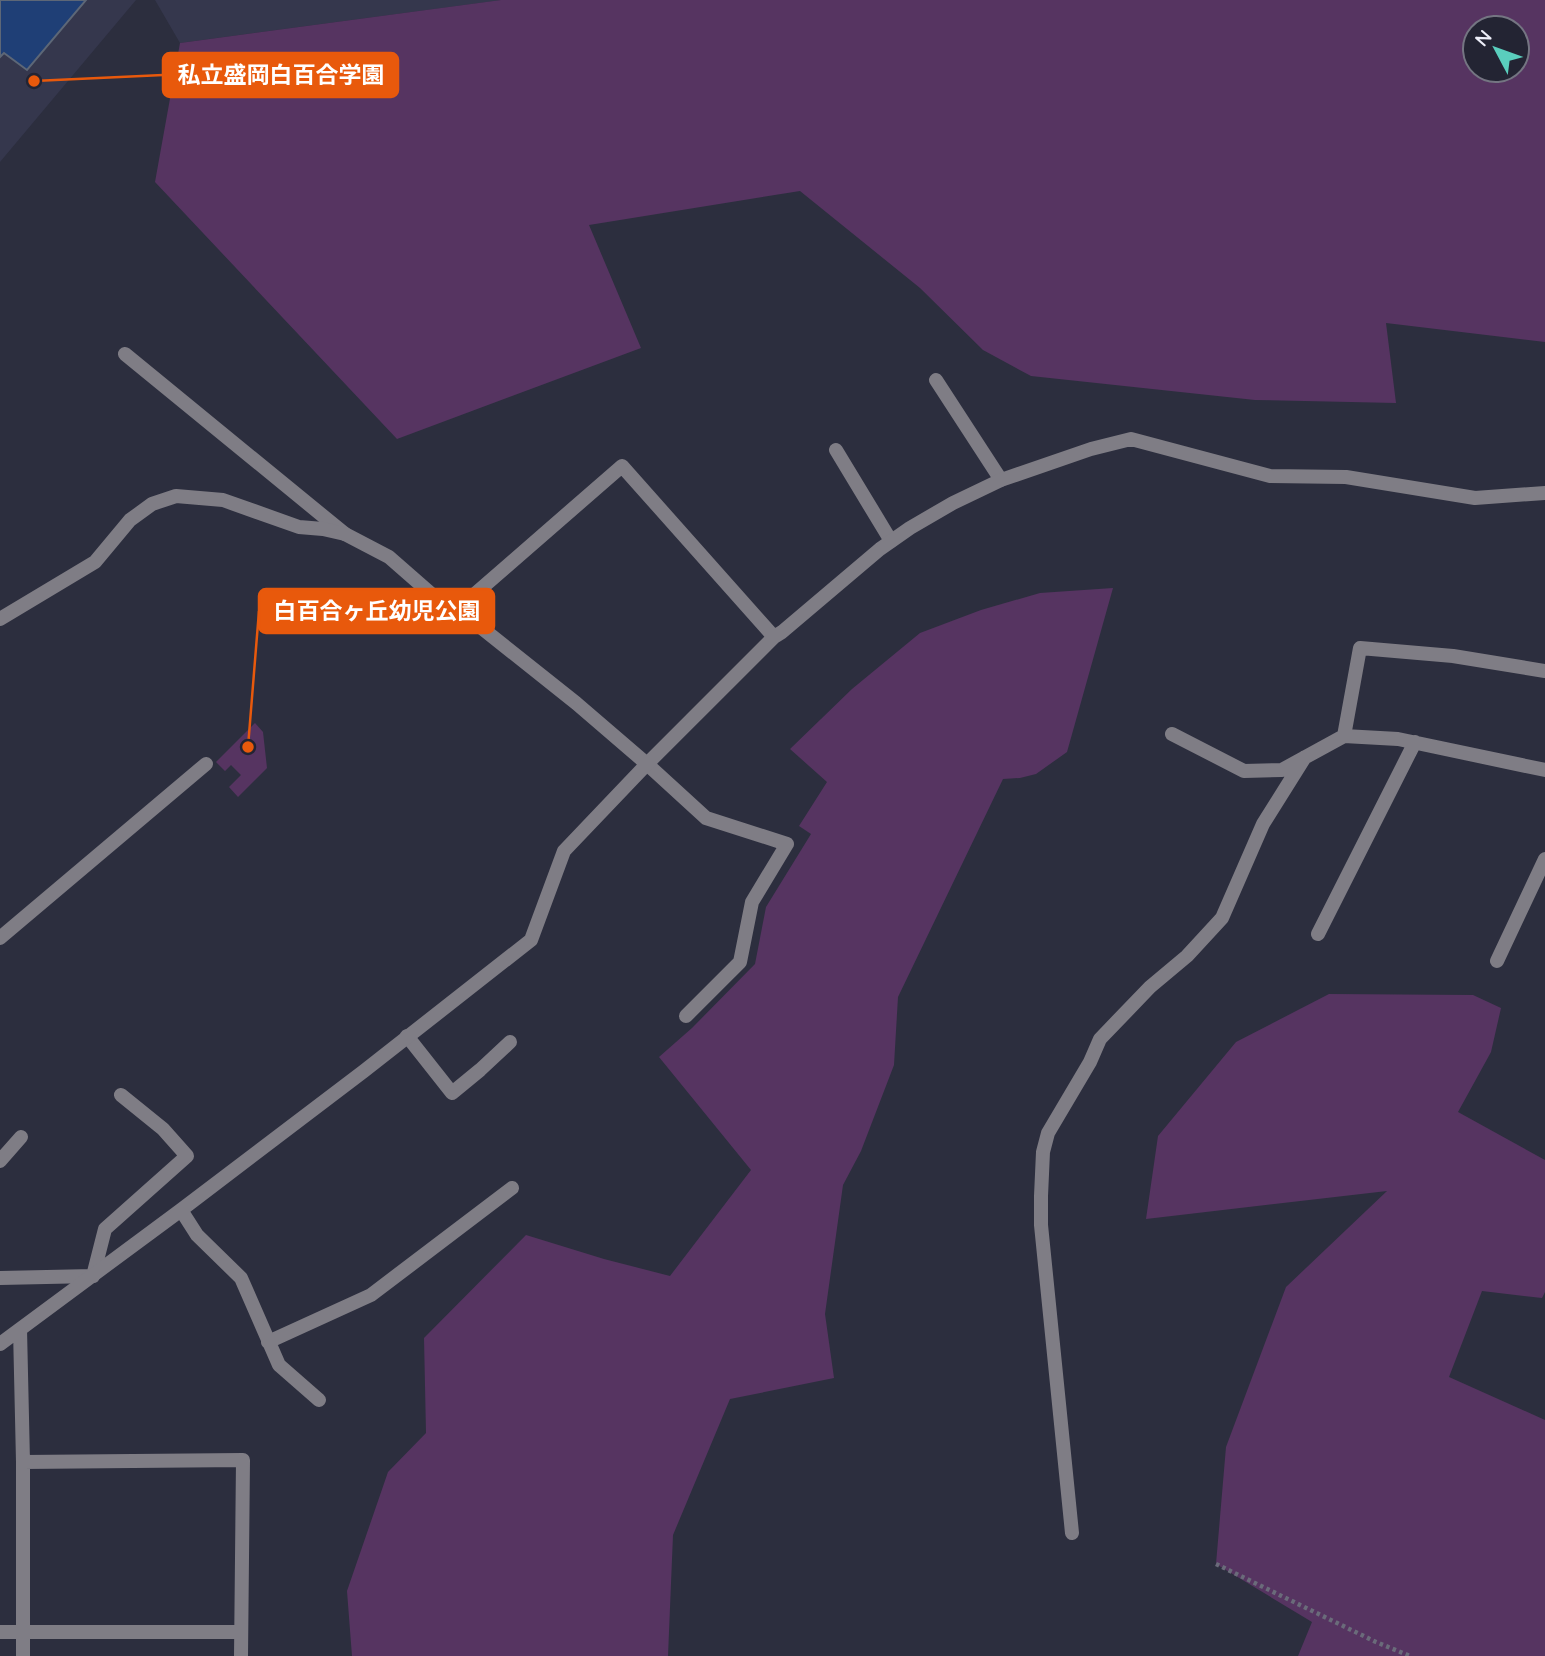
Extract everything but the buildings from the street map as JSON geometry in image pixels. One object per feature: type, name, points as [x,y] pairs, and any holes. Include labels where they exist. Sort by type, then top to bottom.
[{"type":"street","points":[[125,354],[345,534],[389,557],[453,613],[478,625],[576,703],[706,818],[787,844],[752,902],[740,962],[686,1016]]},
{"type":"street","points":[[936,380],[1001,480]]},
{"type":"street","points":[[0,1344],[181,1210],[531,940],[564,851],[647,764],[774,637],[891,541],[953,503],[1001,480],[1091,449],[1131,439],[1270,476],[1346,477],[1475,498],[1545,493]]},
{"type":"street","points":[[836,450],[891,541]]},
{"type":"street","points":[[453,613],[622,466],[774,637]]},
{"type":"street","points":[[0,620],[95,562],[130,520],[152,505],[176,496],[223,500],[299,527],[345,534]]},
{"type":"street","points":[[1344,736],[1360,648],[1453,656],[1545,671]]},
{"type":"street","points":[[1172,734],[1244,771],[1282,770],[1344,736],[1398,739],[1545,770]]},
{"type":"street","points":[[1318,934],[1415,743]]},
{"type":"street","points":[[1072,1533],[1041,1225],[1043,1152],[1048,1133],[1090,1062],[1100,1039],[1150,987],[1187,956],[1222,918],[1263,824],[1305,757]]},
{"type":"street","points":[[0,938],[206,764]]},
{"type":"street","points":[[1497,961],[1545,859]]},
{"type":"street","points":[[407,1037],[452,1093],[510,1042]]},
{"type":"street","points":[[93,1276],[105,1229],[187,1156],[163,1129],[121,1095]]},
{"type":"street","points":[[0,1161],[22,1137]]},
{"type":"street","points":[[268,1342],[370,1295],[512,1188]]},
{"type":"street","points":[[181,1210],[197,1235],[241,1278],[279,1365],[319,1400]]},
{"type":"street","points":[[0,1278],[93,1276]]},
{"type":"street","points":[[20,1329],[23,1656]]},
{"type":"street","points":[[23,1462],[243,1460],[241,1656]]},
{"type":"street","points":[[0,1632],[241,1632]]},
{"type":"path","points":[[1216,1564],[1410,1656]]},
{"type":"shaded area","points":[[0,0],[136,0],[0,162]]},
{"type":"shaded area","points":[[155,0],[502,0],[180,43]]},
{"type":"shaded area","points":[[501,0],[1545,0],[1545,342],[1386,323],[1396,403],[1255,400],[1031,376],[983,350],[920,288],[800,191],[589,225],[641,348],[397,439],[155,182],[180,43]]},
{"type":"shaded area","points":[[1113,588],[1067,752],[1036,774],[1003,779],[898,997],[894,1065],[861,1151],[843,1185],[825,1314],[834,1378],[730,1399],[673,1535],[668,1656],[352,1656],[347,1591],[388,1472],[426,1433],[424,1338],[526,1235],[670,1276],[751,1170],[659,1057],[692,1028],[755,964],[766,907],[811,834],[799,826],[827,782],[790,749],[852,689],[920,633],[981,610],[1040,593]]},
{"type":"shaded area","points":[[255,723],[263,732],[267,768],[238,797],[229,787],[241,775],[231,765],[225,771],[216,762]]},
{"type":"shaded area","points":[[1329,994],[1473,995],[1501,1008],[1491,1052],[1458,1112],[1545,1160],[1545,1292],[1542,1298],[1482,1291],[1449,1377],[1545,1420],[1545,1656],[1298,1656],[1312,1622],[1216,1564],[1226,1447],[1286,1287],[1387,1191],[1146,1219],[1158,1136],[1236,1042]]},
{"type":"place","name":"私立盛岡白百合学園","points":[[34,81]]},
{"type":"place","name":"白百合ヶ丘幼児公園","points":[[248,747]]}]
